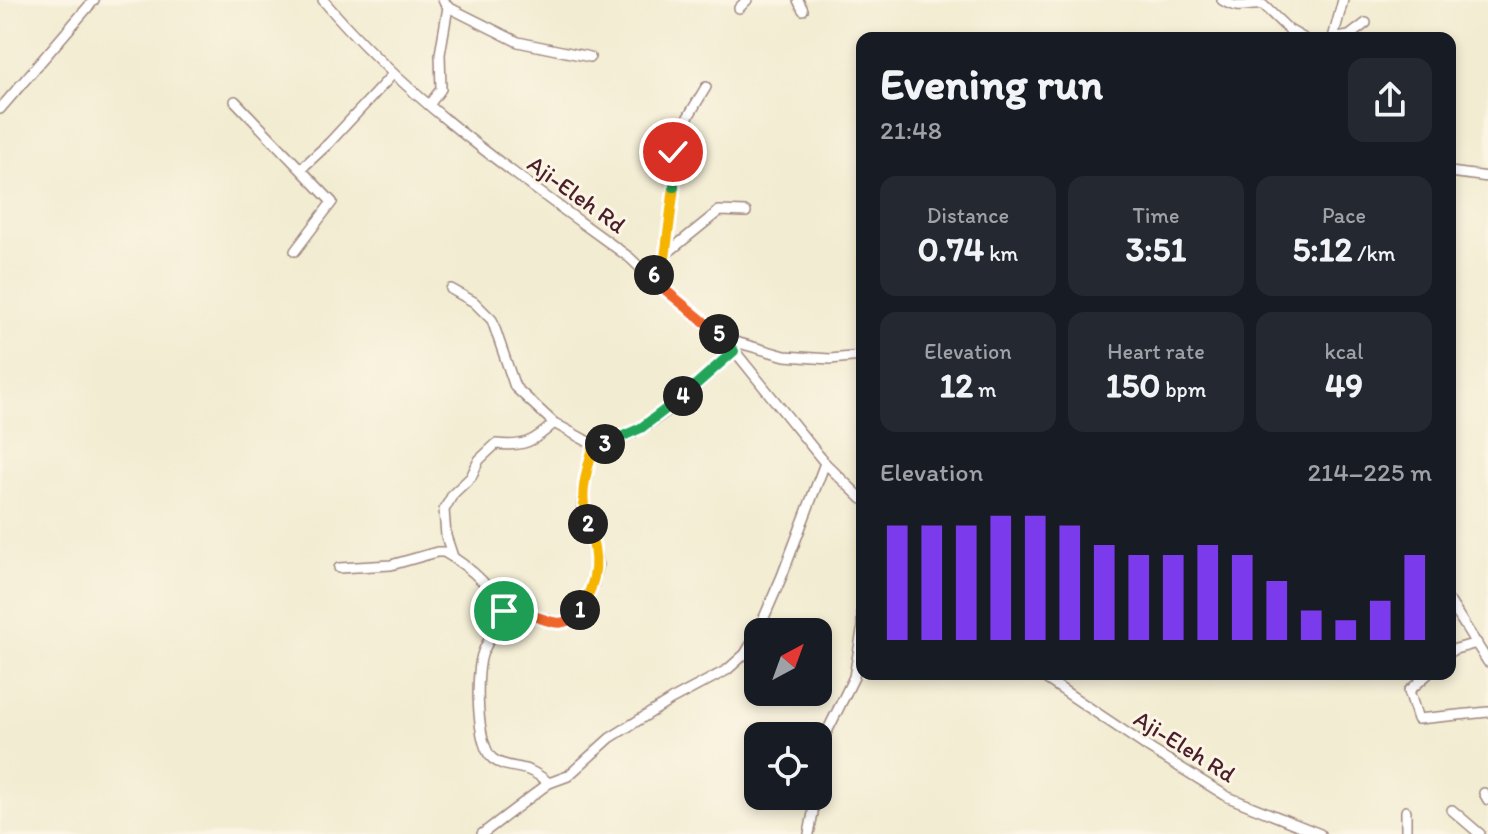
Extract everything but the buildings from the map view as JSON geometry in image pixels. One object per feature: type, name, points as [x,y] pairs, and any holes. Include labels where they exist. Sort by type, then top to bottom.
[{"type":"street","points":[[0,109],[94,0]]},
{"type":"street","name":"Aji-Eleh Rd","points":[[323,0],[393,74],[470,140],[630,258],[725,339],[825,463],[856,493]]},
{"type":"street","points":[[798,0],[803,10]]},
{"type":"street","points":[[1336,32],[1343,0]]},
{"type":"street","points":[[1226,1],[1240,7],[1263,5],[1292,32]]},
{"type":"street","points":[[429,105],[441,89],[440,54],[446,3],[518,42],[590,57]]},
{"type":"street","points":[[1357,32],[1366,23]]},
{"type":"street","points":[[302,168],[393,74]]},
{"type":"street","points":[[666,254],[674,186],[673,152],[688,117],[706,87]]},
{"type":"street","points":[[235,101],[332,202],[295,251]]},
{"type":"street","points":[[1456,173],[1488,177]]},
{"type":"street","points":[[652,279],[666,254],[719,211],[746,212]]},
{"type":"street","points":[[451,289],[474,302],[492,320],[515,387],[554,423],[594,445],[607,444],[641,428],[734,351]]},
{"type":"street","points":[[725,339],[785,356],[830,359],[856,357]]},
{"type":"street","points":[[453,557],[446,536],[444,510],[453,494],[471,477],[479,460],[496,444],[517,446],[540,437],[554,423]]},
{"type":"street","points":[[549,783],[528,770],[496,761],[486,751],[478,669],[483,651],[506,619],[514,614],[528,614],[545,621],[562,623],[570,621],[587,600],[598,565],[582,507],[582,492],[594,445]]},
{"type":"street","points":[[482,834],[549,783],[568,776],[610,738],[727,670],[745,654],[782,576],[825,463]]},
{"type":"street","points":[[339,568],[391,565],[437,552],[453,557],[489,589],[499,601],[506,619]]},
{"type":"street","points":[[1456,611],[1488,662]]},
{"type":"street","points":[[1456,649],[1477,643]]},
{"type":"street","points":[[832,722],[854,677],[856,666]]},
{"type":"street","name":"Aji-Eleh Rd","points":[[1048,680],[1228,797],[1320,834]]},
{"type":"street","points":[[1421,680],[1409,691],[1418,719],[1488,712]]},
{"type":"street","points":[[809,834],[813,810]]},
{"type":"street","points":[[1452,810],[1480,834]]},
{"type":"street","points":[[1406,811],[1406,834]]},
{"type":"route","points":[[504,611],[506,619],[514,614],[528,614],[545,621],[562,623],[570,621],[577,614],[587,600],[598,565],[582,507],[582,492],[594,445],[607,444],[641,428],[734,351],[725,339],[652,279],[665,258],[674,186],[673,152]]}]
